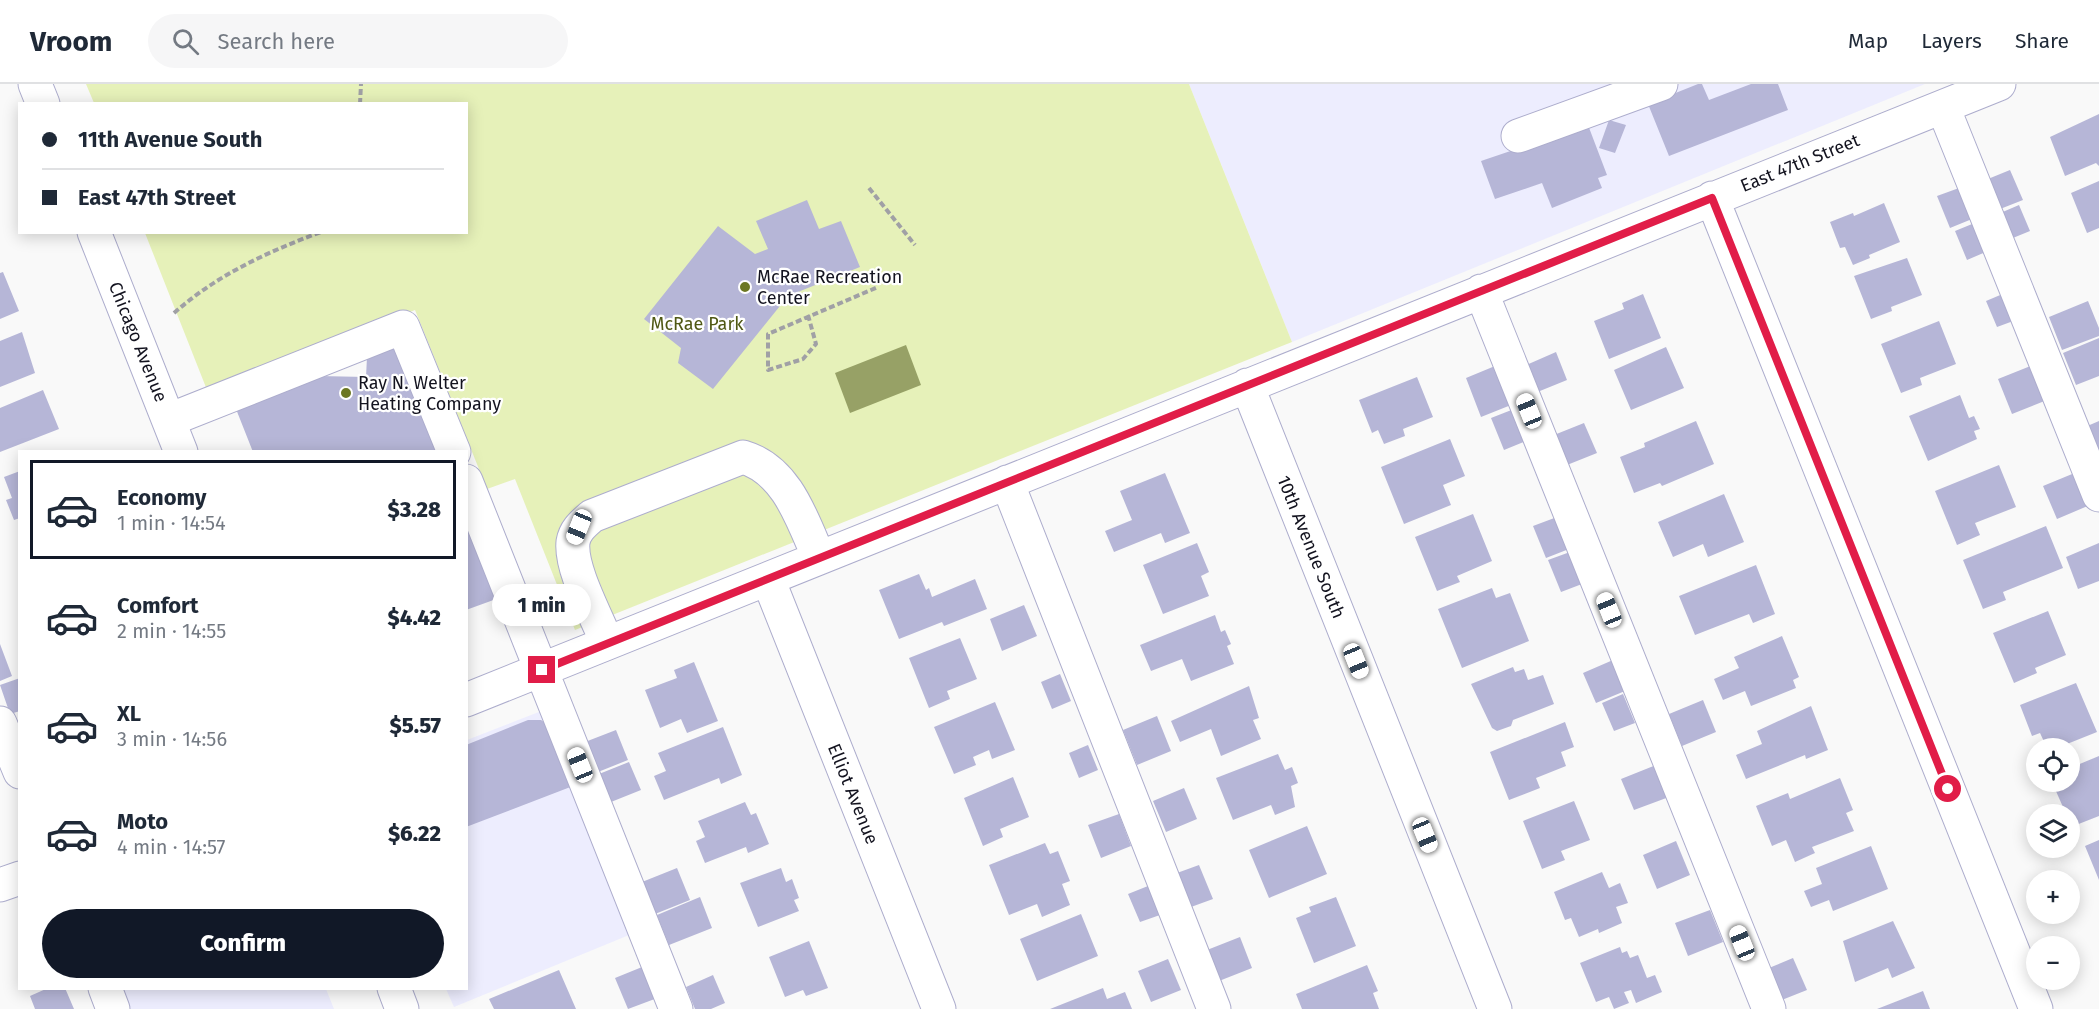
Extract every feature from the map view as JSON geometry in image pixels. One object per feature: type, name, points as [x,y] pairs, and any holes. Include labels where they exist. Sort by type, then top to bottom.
[{"type":"street","points":[[35,84],[42,102]]},
{"type":"street","points":[[1518,136],[1660,84]]},
{"type":"street","name":"East 47th Street","points":[[468,699],[1999,84]]},
{"type":"street","points":[[1942,107],[2099,495]]},
{"type":"street","points":[[1712,198],[2036,1009]]},
{"type":"street","name":"Chicago Avenue","points":[[95,234],[180,450]]},
{"type":"street","points":[[1481,291],[1769,1009]]},
{"type":"street","points":[[169,420],[403,327],[453,450]]},
{"type":"street","name":"10th Avenue South","points":[[1247,386],[1495,1009]]},
{"type":"street","points":[[608,643],[573,558],[573,540],[579,527],[592,516],[743,457],[758,461],[773,472],[801,518],[819,558]]},
{"type":"street","points":[[1007,482],[1214,1009]]},
{"type":"street","points":[[468,486],[676,1009]]},
{"type":"street","name":"Elliot Avenue","points":[[768,579],[939,1009]]},
{"type":"street","points":[[0,723],[18,767]]},
{"type":"street","points":[[0,885],[18,879]]},
{"type":"street","points":[[106,990],[112,1009]]},
{"type":"street","points":[[395,990],[402,1009]]},
{"type":"path","points":[[360,102],[361,84]]},
{"type":"path","points":[[869,188],[915,245]]},
{"type":"path","points":[[174,313],[201,289],[251,261],[316,234]]},
{"type":"path","points":[[808,315],[816,344],[803,359],[768,370],[768,334],[808,315],[878,287]]},
{"type":"shaded area","points":[[1189,84],[1925,84],[1292,342]]},
{"type":"shaded area","points":[[906,345],[921,385],[850,413],[835,373]]},
{"type":"shaded area","points":[[549,708],[634,933],[454,1007],[446,990],[468,990],[468,740]]},
{"type":"shaded area","points":[[111,990],[326,990],[334,1009],[119,1009]]},
{"type":"green space","name":"McRae Park","points":[[86,84],[1189,84],[1292,342],[575,630],[515,479],[487,489],[415,310],[209,395],[145,234],[468,234],[468,102],[94,102]]},
{"type":"building","points":[[1702,84],[1709,100],[1751,84],[1778,84],[1788,110],[1669,156],[1648,104]]},
{"type":"building","points":[[2099,114],[2099,166],[2096,163],[2065,176],[2050,137]]},
{"type":"building","points":[[1609,120],[1626,125],[1615,153],[1599,148]]},
{"type":"building","points":[[1588,125],[1607,175],[1598,178],[1602,188],[1552,208],[1542,183],[1495,199],[1481,161]]},
{"type":"building","points":[[2010,170],[2023,200],[1995,211],[1983,181]]},
{"type":"building","points":[[2099,181],[2099,228],[2087,233],[2071,193]]},
{"type":"building","points":[[1959,188],[1972,219],[1950,228],[1937,196]]},
{"type":"building","name":"McRae Recreation Center","points":[[807,200],[819,229],[841,221],[860,267],[788,296],[713,389],[678,363],[681,348],[644,319],[718,226],[755,254],[768,249],[756,221]]},
{"type":"building","points":[[1884,203],[1900,242],[1869,255],[1870,258],[1853,265],[1845,247],[1840,248],[1830,222],[1853,213],[1854,216]]},
{"type":"building","points":[[2019,205],[2030,231],[2008,240],[1998,214]]},
{"type":"building","points":[[1977,222],[1988,251],[1967,260],[1955,231]]},
{"type":"building","points":[[1907,258],[1922,295],[1891,307],[1892,311],[1871,319],[1854,276]]},
{"type":"building","points":[[3,272],[19,311],[0,319],[0,273]]},
{"type":"building","points":[[2005,293],[2016,320],[1997,327],[1986,301]]},
{"type":"building","points":[[1643,294],[1661,338],[1609,359],[1594,321],[1624,309],[1622,303]]},
{"type":"building","points":[[2088,301],[2099,328],[2099,336],[2062,350],[2049,317]]},
{"type":"building","points":[[1939,321],[1956,364],[1920,378],[1922,385],[1901,393],[1881,344]]},
{"type":"building","points":[[22,332],[35,373],[0,387],[0,341]]},
{"type":"building","points":[[2099,338],[2099,376],[2076,385],[2063,353]]},
{"type":"building","name":"Ray N. Welter Heating Company","points":[[395,345],[437,450],[252,450],[236,409],[319,376],[366,377],[367,357]]},
{"type":"building","points":[[1666,347],[1684,388],[1631,410],[1614,370]]},
{"type":"building","points":[[1556,352],[1567,380],[1535,393],[1524,366]]},
{"type":"building","points":[[2033,365],[2047,400],[2012,414],[1998,379]]},
{"type":"building","points":[[1495,366],[1511,405],[1481,417],[1466,378]]},
{"type":"building","points":[[1417,377],[1433,417],[1403,429],[1405,436],[1384,444],[1378,430],[1372,433],[1359,400]]},
{"type":"building","points":[[43,390],[59,429],[0,452],[0,408]]},
{"type":"building","points":[[1960,395],[1969,418],[1974,416],[1980,429],[1974,431],[1977,439],[1928,461],[1909,416]]},
{"type":"building","points":[[1514,409],[1526,441],[1504,450],[1491,418]]},
{"type":"building","points":[[1696,421],[1714,464],[1662,486],[1660,483],[1634,493],[1620,457],[1645,447],[1644,443]]},
{"type":"building","points":[[2099,421],[2099,461],[2085,427]]},
{"type":"building","points":[[1584,423],[1597,453],[1567,465],[1554,435]]},
{"type":"building","points":[[1450,439],[1465,476],[1443,485],[1451,505],[1404,524],[1381,467]]},
{"type":"building","points":[[1999,465],[2016,507],[1975,523],[1980,535],[1957,545],[1935,491]]},
{"type":"building","points":[[18,472],[18,519],[14,520],[6,500],[12,498],[4,477]]},
{"type":"building","points":[[2077,472],[2090,505],[2057,519],[2043,486]]},
{"type":"building","points":[[1165,473],[1190,533],[1165,543],[1161,533],[1114,552],[1105,531],[1132,520],[1120,491]]},
{"type":"building","points":[[1724,494],[1744,542],[1708,557],[1703,544],[1673,557],[1658,522]]},
{"type":"building","points":[[1473,514],[1492,561],[1457,576],[1460,582],[1437,591],[1415,537]]},
{"type":"building","points":[[1557,517],[1569,549],[1546,558],[1533,526]]},
{"type":"building","points":[[2046,526],[2063,568],[2003,592],[2006,600],[1983,609],[1963,560]]},
{"type":"building","points":[[472,528],[499,598],[468,609],[468,529]]},
{"type":"building","points":[[1197,543],[1209,572],[1201,576],[1209,596],[1163,614],[1143,565]]},
{"type":"building","points":[[2099,543],[2099,581],[2078,589],[2066,557]]},
{"type":"building","points":[[1570,552],[1582,584],[1561,592],[1548,560]]},
{"type":"building","points":[[1756,565],[1775,614],[1753,623],[1749,614],[1695,635],[1679,596]]},
{"type":"building","points":[[919,574],[926,590],[929,588],[932,597],[975,579],[987,609],[944,626],[942,622],[899,639],[879,590]]},
{"type":"building","points":[[1492,588],[1496,598],[1510,593],[1529,641],[1462,668],[1438,609]]},
{"type":"building","points":[[1024,605],[1037,636],[1002,651],[990,619]]},
{"type":"building","points":[[2048,611],[2066,655],[2035,668],[2037,673],[2014,683],[1993,633]]},
{"type":"building","points":[[1215,615],[1221,632],[1225,630],[1231,644],[1227,646],[1234,664],[1191,681],[1182,659],[1151,671],[1140,645]]},
{"type":"building","points":[[1782,636],[1799,677],[1793,680],[1796,688],[1751,706],[1745,691],[1723,700],[1714,679],[1739,668],[1734,657]]},
{"type":"building","points":[[960,638],[977,679],[947,691],[950,699],[929,708],[909,658]]},
{"type":"building","points":[[0,644],[12,676],[0,681]]},
{"type":"building","points":[[1613,660],[1625,691],[1596,703],[1583,673]]},
{"type":"building","points":[[694,662],[718,721],[687,733],[681,719],[660,728],[645,690],[677,678],[674,670]]},
{"type":"building","points":[[1513,667],[1515,672],[1524,669],[1528,680],[1543,675],[1554,704],[1513,720],[1511,726],[1497,731],[1492,728],[1471,684]]},
{"type":"building","points":[[1060,674],[1071,701],[1052,709],[1041,682]]},
{"type":"building","points":[[18,679],[18,712],[10,714],[0,685]]},
{"type":"building","points":[[2076,683],[2097,732],[2080,739],[2042,738],[2040,733],[2032,736],[2020,705]]},
{"type":"building","points":[[1249,686],[1259,718],[1253,720],[1261,739],[1221,756],[1211,729],[1180,742],[1171,721]]},
{"type":"building","points":[[1623,694],[1635,723],[1614,731],[1602,703]]},
{"type":"building","points":[[1703,700],[1716,732],[1682,746],[1669,714]]},
{"type":"building","points":[[995,702],[1015,750],[992,759],[989,750],[973,757],[976,765],[954,774],[934,727]]},
{"type":"building","points":[[1811,706],[1828,750],[1806,759],[1805,755],[1746,779],[1736,755],[1762,744],[1757,731]]},
{"type":"building","points":[[1157,716],[1171,751],[1137,765],[1123,730]]},
{"type":"building","points":[[528,720],[541,720],[547,724],[573,786],[468,826],[468,744]]},
{"type":"building","points":[[1565,722],[1574,747],[1561,752],[1566,766],[1536,778],[1540,788],[1509,800],[1490,752]]},
{"type":"building","points":[[723,727],[742,775],[721,784],[719,778],[664,800],[654,776],[666,771],[658,753]]},
{"type":"building","points":[[616,730],[628,760],[598,772],[585,742]]},
{"type":"building","points":[[1088,745],[1098,770],[1079,778],[1069,753]]},
{"type":"building","points":[[1278,754],[1285,770],[1292,767],[1298,783],[1291,786],[1295,807],[1275,815],[1271,805],[1233,820],[1216,778]]},
{"type":"building","points":[[2099,756],[2099,816],[2080,823],[2080,804],[2062,804],[2056,792],[2080,792],[2080,764]]},
{"type":"building","points":[[629,762],[641,790],[611,802],[599,774]]},
{"type":"building","points":[[1656,765],[1669,797],[1634,810],[1621,779]]},
{"type":"building","points":[[1013,777],[1029,817],[1000,829],[1003,837],[983,846],[964,798]]},
{"type":"building","points":[[1840,778],[1853,810],[1846,813],[1854,831],[1812,847],[1815,853],[1795,862],[1786,840],[1772,846],[1756,806],[1788,793],[1790,799]]},
{"type":"building","points":[[1184,788],[1197,819],[1166,832],[1153,801]]},
{"type":"building","points":[[1574,801],[1590,840],[1561,851],[1565,860],[1542,869],[1523,821]]},
{"type":"building","points":[[745,802],[751,815],[756,813],[769,844],[748,853],[746,847],[705,863],[696,841],[705,837],[698,821]]},
{"type":"building","points":[[1119,814],[1131,846],[1101,858],[1088,825]]},
{"type":"building","points":[[1307,826],[1327,874],[1269,898],[1249,850]]},
{"type":"building","points":[[2099,840],[2099,880],[2085,846]]},
{"type":"building","points":[[1676,841],[1690,875],[1657,889],[1643,855]]},
{"type":"building","points":[[1045,843],[1050,854],[1058,851],[1070,881],[1062,884],[1070,905],[1042,917],[1037,904],[1009,915],[989,865]]},
{"type":"building","points":[[1871,846],[1888,889],[1833,911],[1829,900],[1811,907],[1804,891],[1822,884],[1816,868]]},
{"type":"building","points":[[1199,865],[1213,899],[1191,907],[1177,873]]},
{"type":"building","points":[[677,868],[690,900],[655,914],[642,882]]},
{"type":"building","points":[[781,868],[786,882],[792,879],[799,898],[794,900],[799,911],[758,927],[740,883]]},
{"type":"building","points":[[1602,872],[1609,888],[1620,883],[1628,903],[1616,907],[1622,923],[1599,933],[1598,929],[1579,937],[1571,918],[1565,920],[1554,892]]},
{"type":"building","points":[[1148,886],[1160,915],[1140,922],[1128,894]]},
{"type":"building","points":[[700,897],[712,928],[669,945],[657,915]]},
{"type":"building","points":[[1336,897],[1356,946],[1314,963],[1296,918],[1311,912],[1309,907]]},
{"type":"building","points":[[1710,910],[1723,942],[1688,956],[1675,923]]},
{"type":"building","points":[[1081,914],[1098,956],[1037,981],[1020,939]]},
{"type":"building","points":[[1893,921],[1915,968],[1892,978],[1888,968],[1855,982],[1843,941]]},
{"type":"building","points":[[1240,937],[1252,968],[1219,981],[1207,950]]},
{"type":"building","points":[[809,941],[828,988],[806,996],[803,990],[785,997],[769,957]]},
{"type":"building","points":[[1620,947],[1622,953],[1627,951],[1630,958],[1638,955],[1647,978],[1655,975],[1662,992],[1636,1003],[1631,990],[1624,992],[1629,1003],[1614,1009],[1609,997],[1596,1002],[1580,963]]},
{"type":"building","points":[[1793,958],[1807,990],[1777,1002],[1764,970]]},
{"type":"building","points":[[1168,959],[1181,990],[1151,1002],[1138,971]]},
{"type":"building","points":[[647,965],[660,997],[628,1009],[615,978]]},
{"type":"building","points":[[1367,965],[1378,991],[1373,993],[1379,1009],[1302,1009],[1296,994]]},
{"type":"building","points":[[559,970],[576,1009],[494,1009],[489,999]]},
{"type":"building","points":[[713,975],[725,1003],[711,1009],[695,1009],[686,987]]},
{"type":"building","points":[[1103,988],[1107,999],[1125,992],[1132,1009],[1050,1009]]},
{"type":"building","points":[[44,990],[66,990],[74,1009],[35,1009],[30,996]]},
{"type":"building","points":[[1923,991],[1930,1009],[1877,1009]]},
{"type":"place","name":"McRae Recreation Center","points":[[745,287]]},
{"type":"place","name":"Ray N. Welter Heating Company","points":[[346,393]]},
{"type":"route","points":[[542,670],[1712,198],[1948,789]]}]
